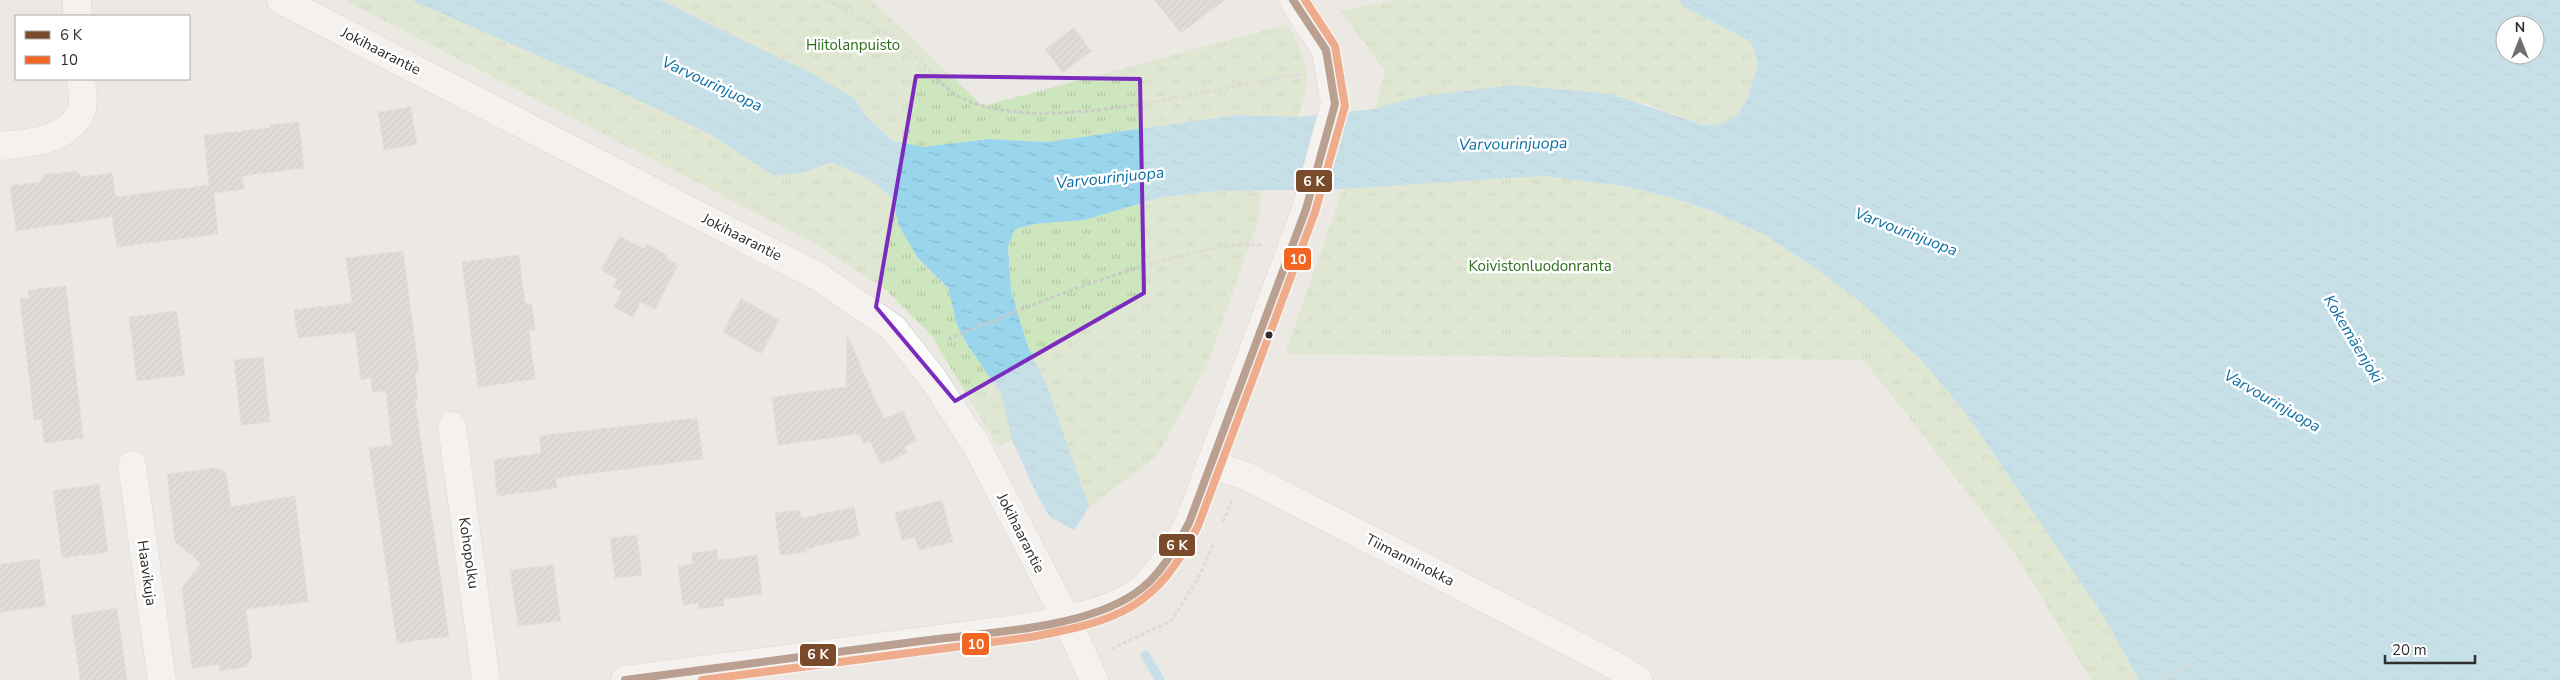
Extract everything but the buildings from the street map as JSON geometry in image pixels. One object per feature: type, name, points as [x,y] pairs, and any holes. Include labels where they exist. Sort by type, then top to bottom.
[{"type":"street","points":[[77,0],[77,15]]},
{"type":"street","name":"Jokihaarantie","points":[[281,0],[819,277],[893,328],[932,376],[975,443],[1067,620],[1094,680]]},
{"type":"street","points":[[625,680],[791,669],[1030,627],[1067,620],[1109,608],[1144,587],[1176,546],[1189,523],[1306,210],[1335,104],[1331,70],[1326,50],[1294,0]]},
{"type":"street","points":[[0,146],[42,141],[67,129],[81,113],[81,80]]},
{"type":"street","name":"Kohopolku","points":[[452,426],[486,680]]},
{"type":"street","name":"Tiimanninokka","points":[[1210,464],[1244,475],[1612,670],[1638,680]]},
{"type":"street","name":"Haavikuja","points":[[132,466],[162,680]]},
{"type":"path","points":[[827,0],[907,48],[957,95],[983,106],[1029,112],[1068,112],[1147,104],[1272,78],[1331,70]]},
{"type":"path","points":[[948,339],[1047,300],[1152,263],[1206,250],[1250,244],[1291,248]]},
{"type":"path","points":[[1220,529],[1244,475]]},
{"type":"path","points":[[1080,647],[1111,649],[1171,621],[1201,573],[1216,538]]},
{"type":"path","points":[[2164,680],[2192,663]]},
{"type":"highlighted area","points":[[916,76],[1140,79],[1144,293],[955,401],[876,307]]},
{"type":"green space","points":[[344,0],[411,0],[628,95],[711,135],[774,176],[806,172],[832,162],[872,181],[892,198],[899,226],[917,257],[948,288],[957,325],[966,343],[1001,393],[1012,440],[998,447],[931,335],[886,290],[814,243]]},
{"type":"green space","name":"Hiitolanpuisto","points":[[661,0],[871,0],[983,106],[1288,24],[1304,59],[1307,79],[1306,90],[1298,117],[1236,115],[1047,142],[989,139],[922,147],[907,145],[894,141],[865,115],[854,98],[813,74]]},
{"type":"green space","points":[[1396,0],[1679,0],[1683,6],[1751,42],[1758,65],[1748,97],[1736,116],[1721,124],[1703,125],[1644,103],[1511,85],[1416,97],[1375,109],[1385,70],[1340,11]]},
{"type":"green space","name":"Koivistonluodonranta","points":[[1543,176],[1623,186],[1669,197],[1712,211],[1765,235],[1829,278],[1863,304],[1922,361],[1968,416],[2104,617],[2139,680],[2091,680],[2016,555],[1864,360],[1285,354],[1343,189]]},
{"type":"green space","points":[[1216,191],[1261,191],[1259,218],[1207,365],[1157,456],[1089,507],[1046,383],[1027,344],[1011,290],[1008,247],[1014,230],[1033,224],[1084,220],[1163,197]]},
{"type":"water","points":[[411,0],[661,0],[813,74],[854,98],[865,115],[893,141],[922,147],[989,139],[1047,142],[1236,115],[1298,117],[1375,109],[1416,97],[1511,85],[1611,94],[1703,125],[1721,124],[1736,116],[1748,98],[1758,65],[1751,42],[1683,6],[1679,0],[2560,0],[2560,680],[2139,680],[2104,617],[1968,416],[1922,361],[1863,304],[1829,278],[1765,235],[1712,211],[1669,197],[1623,186],[1543,176],[1343,189],[1216,191],[1163,197],[1084,220],[1033,224],[1014,230],[1008,247],[1011,290],[1027,344],[1046,383],[1089,507],[1074,530],[1050,517],[1037,495],[1012,440],[1001,393],[966,343],[957,325],[948,288],[917,257],[899,226],[892,198],[872,181],[832,162],[806,172],[774,176],[711,135],[628,95]]},
{"type":"waterway","points":[[1145,655],[1160,680]]},
{"type":"transit line","points":[[625,680],[1031,628],[1088,615],[1113,606],[1134,594],[1151,580],[1172,553],[1189,523],[1306,209],[1335,104],[1326,50],[1293,0]]},
{"type":"transit line","name":"10","points":[[702,680],[1031,637],[1062,631],[1111,617],[1131,607],[1149,594],[1166,576],[1182,554],[1198,526],[1315,212],[1345,106],[1335,46],[1305,0]]},
{"type":"water label","name":"Varvourinjuopa","points":[[712,84]]},
{"type":"water label","name":"Varvourinjuopa","points":[[1513,144]]},
{"type":"water label","name":"Varvourinjuopa","points":[[1110,178]]},
{"type":"water label","name":"Varvourinjuopa","points":[[1906,232]]},
{"type":"water label","name":"Kokemäenjoki","points":[[2353,339]]},
{"type":"water label","name":"Varvourinjuopa","points":[[2272,401]]}]
